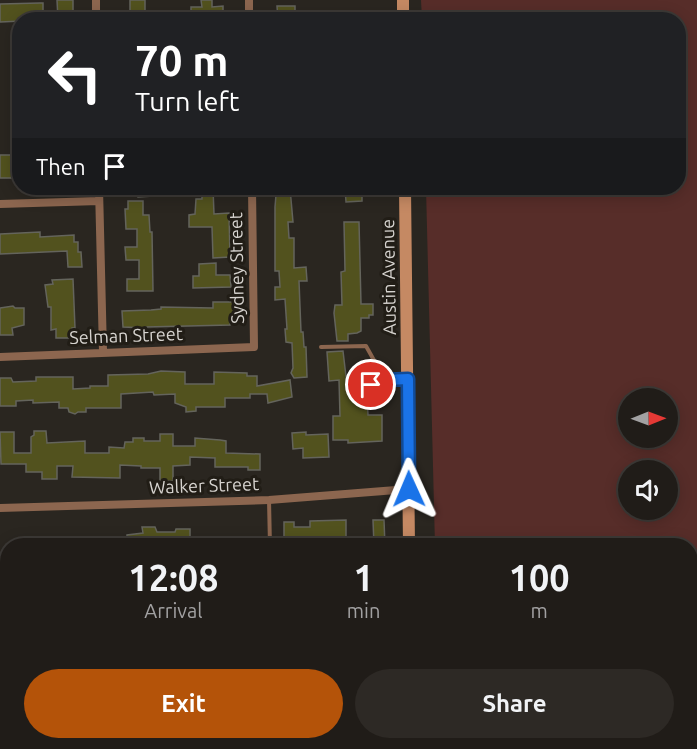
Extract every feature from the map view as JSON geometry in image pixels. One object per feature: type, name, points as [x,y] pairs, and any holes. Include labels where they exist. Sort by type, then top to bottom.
[{"type":"main road","name":"Austin Avenue","points":[[405,195],[409,538]]},
{"type":"street","points":[[99,195],[102,352]]},
{"type":"street","name":"Sydney Street","points":[[252,195],[254,347]]},
{"type":"street","points":[[0,204],[99,201]]},
{"type":"street","name":"Selman Street","points":[[0,357],[254,347]]},
{"type":"street","name":"Walker Street","points":[[0,508],[269,500],[409,489]]},
{"type":"lane","points":[[321,347],[366,346],[385,380]]},
{"type":"lane","points":[[385,380],[408,379]]},
{"type":"lane","points":[[371,401],[371,385],[384,385],[385,380]]},
{"type":"lane","points":[[269,500],[270,538]]},
{"type":"shaded area","points":[[421,0],[697,0],[697,538],[435,538],[426,195],[686,195],[686,12],[422,12]]},
{"type":"building","points":[[57,0],[73,0],[73,12],[58,12]]},
{"type":"building","points":[[130,0],[145,0],[145,12],[130,12]]},
{"type":"building","points":[[201,0],[212,0],[212,7],[223,6],[223,12],[191,12],[191,7],[202,7]]},
{"type":"building","points":[[43,3],[43,12],[12,12],[12,21],[0,22],[0,4]]},
{"type":"building","points":[[277,6],[295,6],[295,12],[277,12]]},
{"type":"building","points":[[0,155],[12,155],[12,178],[0,178]]},
{"type":"building","points":[[138,195],[170,195],[138,197]]},
{"type":"building","points":[[202,195],[213,195],[214,214],[229,213],[230,257],[213,258],[212,227],[189,227],[189,215],[195,214],[196,199],[202,199]]},
{"type":"building","points":[[276,195],[291,195],[293,222],[288,222],[289,238],[294,238],[294,268],[306,267],[307,281],[299,281],[301,332],[303,332],[304,347],[306,347],[307,377],[294,378],[291,373],[293,368],[292,343],[286,342],[285,299],[275,300],[275,287],[280,287],[279,271],[275,271]]},
{"type":"building","points":[[346,195],[362,195],[362,201],[346,202]]},
{"type":"building","points":[[128,201],[143,201],[143,215],[149,215],[150,232],[152,232],[153,291],[127,291],[127,279],[139,279],[139,260],[126,260],[125,247],[137,247],[137,229],[126,229],[125,209],[128,209]]},
{"type":"building","points":[[344,222],[359,222],[361,304],[373,304],[373,315],[369,315],[369,318],[361,318],[361,331],[348,334],[348,341],[337,341],[334,313],[335,305],[342,305],[341,272],[345,271]]},
{"type":"building","points":[[40,232],[40,237],[74,235],[74,242],[78,242],[78,252],[81,252],[82,267],[68,267],[67,251],[0,254],[0,234]]},
{"type":"building","points":[[216,263],[216,275],[230,275],[231,287],[193,288],[193,276],[199,276],[199,264]]},
{"type":"building","points":[[73,279],[75,328],[72,328],[72,338],[56,338],[56,329],[51,330],[51,307],[48,307],[45,285],[53,284],[52,280]]},
{"type":"building","points":[[213,302],[237,302],[238,323],[123,327],[122,311],[161,309],[161,307],[213,308]]},
{"type":"building","points":[[13,306],[24,308],[24,325],[12,328],[13,335],[0,335],[0,308]]},
{"type":"building","points":[[343,351],[347,385],[353,384],[353,396],[367,396],[368,415],[382,415],[382,441],[348,443],[348,440],[333,440],[333,416],[340,416],[339,380],[329,381],[327,352]]},
{"type":"building","points":[[161,371],[185,372],[185,384],[214,384],[214,372],[247,373],[247,376],[257,376],[257,386],[290,380],[292,397],[268,403],[267,394],[250,394],[250,398],[225,398],[225,407],[196,407],[196,411],[186,412],[186,407],[175,403],[175,394],[154,395],[153,392],[121,394],[121,408],[86,408],[86,412],[75,414],[69,412],[68,408],[59,408],[59,402],[16,401],[16,406],[0,406],[0,378],[11,378],[13,382],[36,381],[36,377],[73,377],[73,389],[108,386],[108,375],[148,374]]},
{"type":"building","points":[[34,431],[46,431],[47,443],[85,441],[85,453],[109,453],[109,447],[124,448],[125,442],[133,442],[133,438],[160,441],[160,434],[173,434],[173,446],[195,446],[195,438],[226,441],[226,453],[260,454],[260,470],[248,470],[248,467],[215,467],[215,458],[190,457],[190,465],[173,466],[173,481],[160,481],[160,468],[120,465],[120,478],[72,477],[73,466],[57,466],[57,479],[42,479],[42,472],[26,472],[26,464],[1,464],[0,432],[14,432],[14,453],[31,453],[31,437]]},
{"type":"building","points":[[306,432],[306,435],[328,434],[329,457],[303,458],[303,448],[293,449],[292,433]]},
{"type":"building","points":[[346,520],[346,538],[284,538],[284,522],[294,522],[294,527],[310,527],[310,521]]},
{"type":"building","points":[[373,520],[384,520],[385,538],[374,538]]},
{"type":"building","points":[[142,527],[155,527],[157,532],[190,529],[190,538],[127,538],[127,535],[143,533]]},
{"type":"route","points":[[371,385],[384,385],[385,380],[408,379],[409,489]]}]
